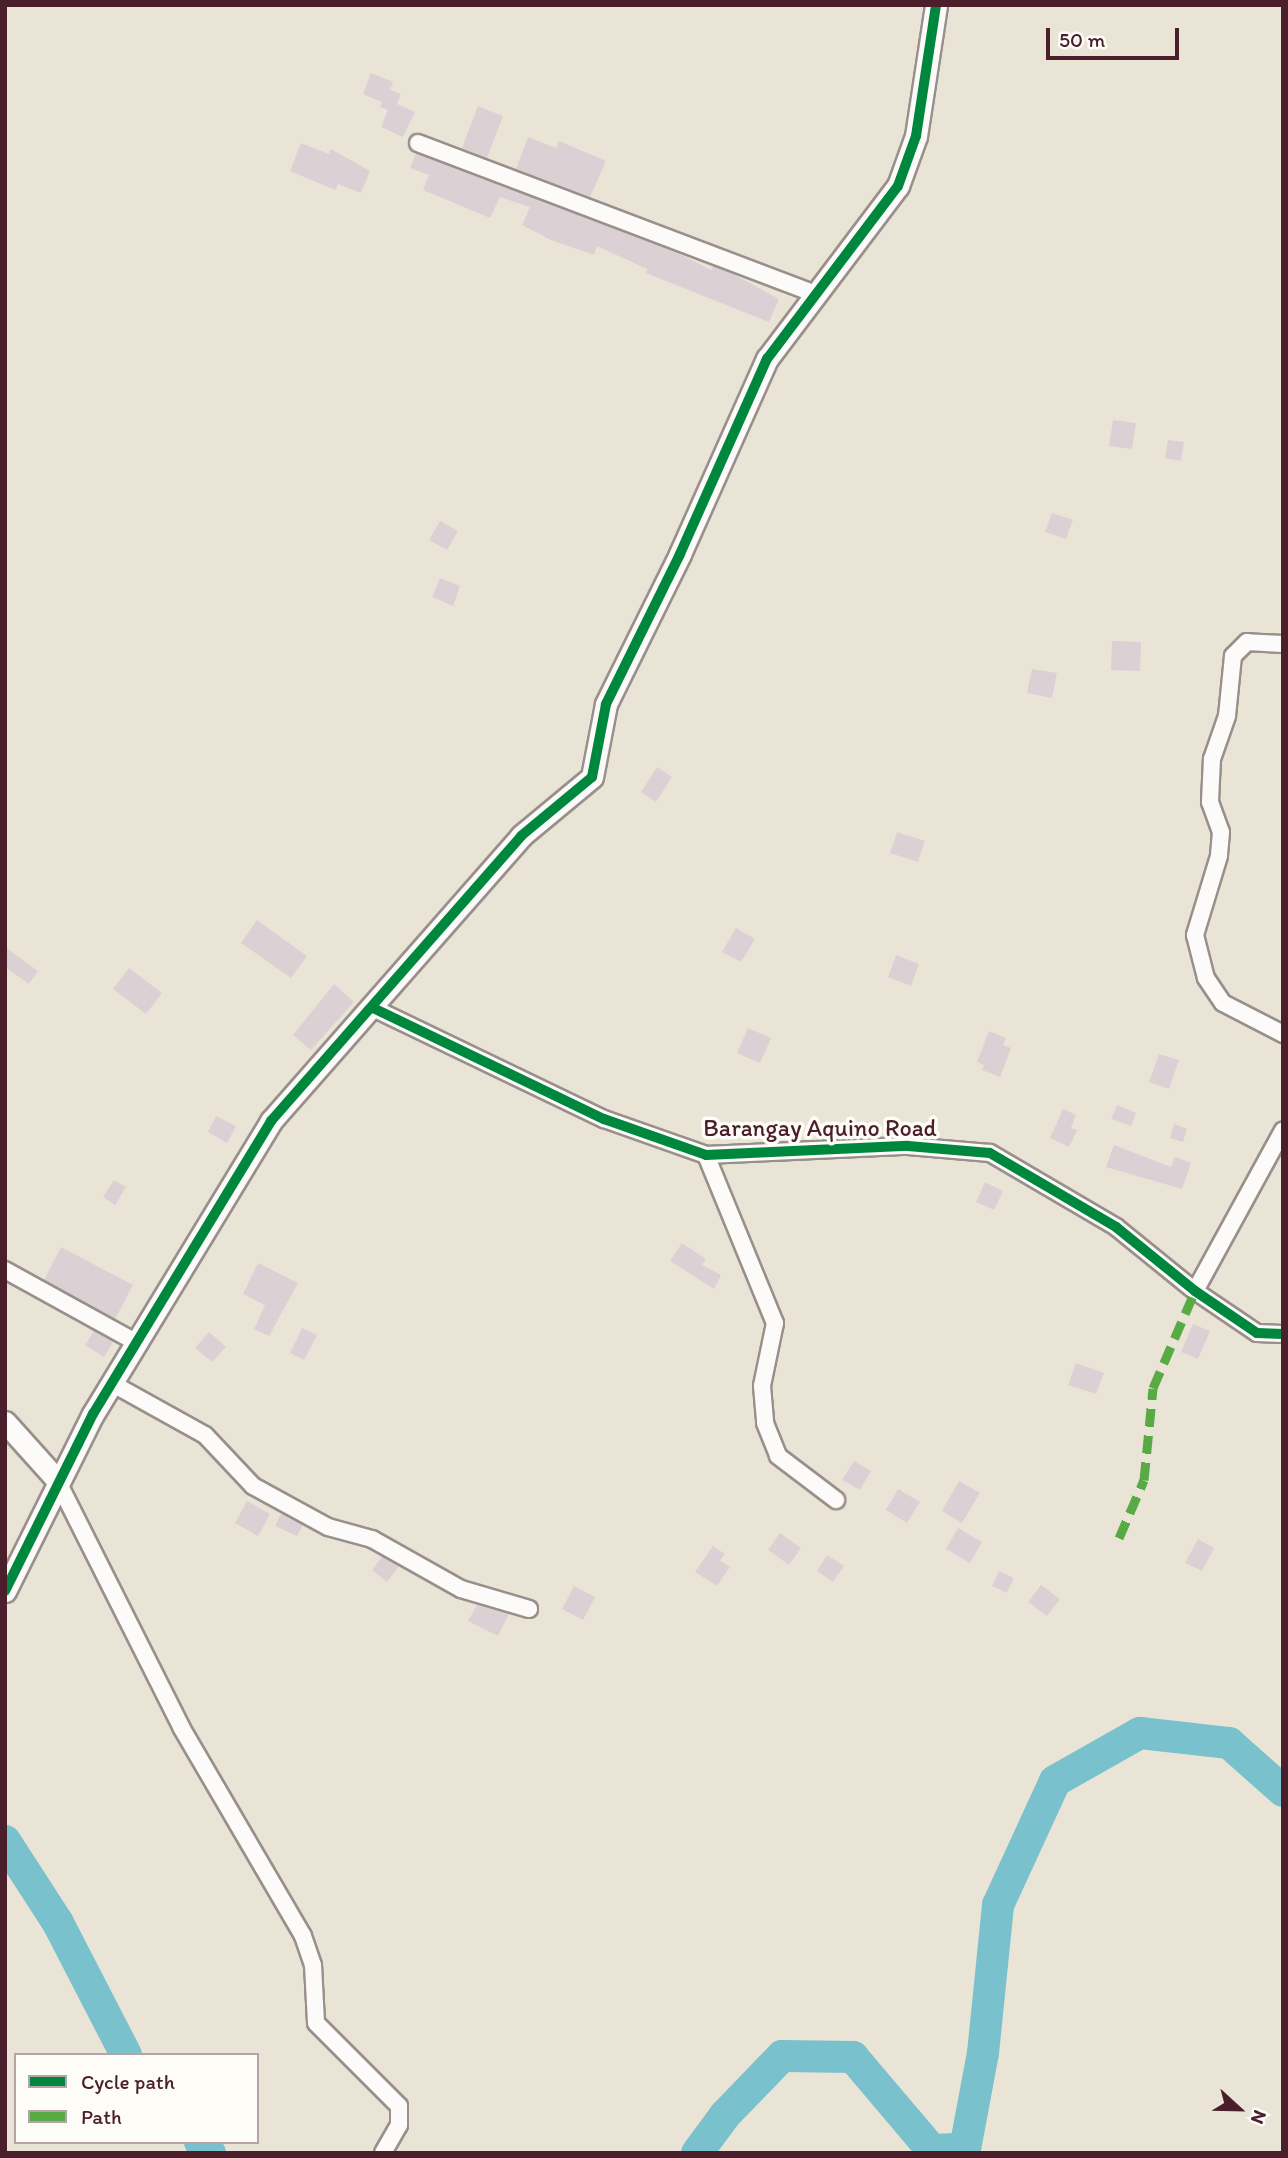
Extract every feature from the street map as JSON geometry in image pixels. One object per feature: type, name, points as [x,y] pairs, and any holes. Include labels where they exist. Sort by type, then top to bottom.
[{"type":"street","points":[[5,1591],[57,1480],[271,1121],[373,1008],[521,836],[592,777],[606,704],[680,554],[767,359],[898,186],[916,136],[936,5]]},
{"type":"street","points":[[418,143],[815,294]]},
{"type":"street","points":[[1283,644],[1247,642],[1233,656],[1227,716],[1212,759],[1210,802],[1221,832],[1219,856],[1195,935],[1206,978],[1223,1003],[1283,1034]]},
{"type":"street","name":"Barangay Aquino Road","points":[[373,1008],[604,1119],[706,1155],[908,1146],[990,1153],[1116,1227],[1195,1291],[1257,1333],[1283,1334]]},
{"type":"street","points":[[1195,1291],[1283,1130]]},
{"type":"street","points":[[706,1155],[775,1323],[762,1386],[765,1423],[778,1456],[836,1500]]},
{"type":"street","points":[[5,1270],[139,1344]]},
{"type":"street","points":[[113,1384],[205,1434],[263,1492],[328,1527],[372,1539],[461,1589],[529,1609]]},
{"type":"street","points":[[5,1422],[57,1480],[181,1727],[303,1936],[313,1965],[316,2024],[399,2106],[399,2125],[383,2153]]},
{"type":"building","points":[[371,73],[393,82],[390,90],[401,94],[397,104],[415,112],[403,137],[381,127],[388,110],[380,107],[382,102],[363,94]]},
{"type":"building","points":[[478,106],[503,116],[487,158],[462,148]]},
{"type":"building","points":[[528,137],[556,148],[559,141],[606,161],[590,197],[516,169]]},
{"type":"building","points":[[301,143],[329,154],[331,149],[370,171],[361,193],[338,184],[335,190],[290,171]]},
{"type":"building","points":[[416,153],[678,253],[711,270],[713,266],[733,274],[779,299],[769,322],[646,273],[647,269],[597,246],[594,255],[551,240],[522,225],[530,207],[500,197],[490,218],[423,190],[429,175],[410,168]]},
{"type":"building","points":[[1113,420],[1136,423],[1132,449],[1109,446]]},
{"type":"building","points":[[1168,440],[1184,442],[1181,461],[1165,458]]},
{"type":"building","points":[[1052,513],[1073,520],[1066,539],[1045,532]]},
{"type":"building","points":[[440,521],[458,531],[447,550],[429,540]]},
{"type":"building","points":[[440,578],[460,586],[453,606],[432,597]]},
{"type":"building","points":[[1112,641],[1141,642],[1140,671],[1111,670]]},
{"type":"building","points":[[1032,669],[1057,673],[1052,698],[1027,693]]},
{"type":"building","points":[[657,767],[672,777],[656,802],[641,792]]},
{"type":"building","points":[[897,832],[925,841],[918,862],[890,853]]},
{"type":"building","points":[[257,920],[307,956],[291,978],[241,943]]},
{"type":"building","points":[[736,928],[755,939],[741,962],[722,952]]},
{"type":"building","points":[[5,947],[38,971],[29,984],[5,967]]},
{"type":"building","points":[[896,955],[919,964],[911,986],[888,977]]},
{"type":"building","points":[[129,968],[162,993],[146,1014],[113,989]]},
{"type":"building","points":[[334,984],[354,1002],[311,1050],[293,1035]]},
{"type":"building","points":[[748,1028],[771,1038],[760,1063],[737,1053]]},
{"type":"building","points":[[989,1031],[1006,1038],[1003,1045],[1011,1048],[1000,1077],[982,1070],[984,1065],[977,1062]]},
{"type":"building","points":[[1159,1054],[1179,1060],[1169,1089],[1149,1082]]},
{"type":"building","points":[[1117,1105],[1136,1113],[1131,1126],[1111,1119]]},
{"type":"building","points":[[1063,1109],[1076,1115],[1071,1128],[1077,1130],[1069,1147],[1050,1138]]},
{"type":"building","points":[[216,1116],[236,1126],[227,1143],[208,1132]]},
{"type":"building","points":[[1174,1124],[1187,1129],[1183,1142],[1170,1138]]},
{"type":"building","points":[[1114,1145],[1171,1167],[1175,1157],[1191,1163],[1182,1189],[1106,1167]]},
{"type":"building","points":[[114,1180],[126,1187],[115,1205],[103,1197]]},
{"type":"building","points":[[985,1182],[1003,1191],[994,1210],[976,1202]]},
{"type":"building","points":[[682,1243],[706,1259],[702,1265],[721,1275],[714,1289],[670,1261]]},
{"type":"building","points":[[61,1247],[133,1285],[115,1319],[44,1280]]},
{"type":"building","points":[[258,1263],[298,1283],[269,1336],[254,1329],[265,1305],[243,1294]]},
{"type":"building","points":[[1193,1324],[1210,1331],[1198,1359],[1181,1352]]},
{"type":"building","points":[[302,1328],[317,1335],[304,1360],[290,1353]]},
{"type":"building","points":[[94,1331],[113,1342],[104,1357],[85,1345]]},
{"type":"building","points":[[209,1332],[226,1347],[212,1362],[195,1348]]},
{"type":"building","points":[[1076,1363],[1104,1373],[1096,1394],[1068,1385]]},
{"type":"building","points":[[854,1461],[871,1471],[860,1490],[842,1480]]},
{"type":"building","points":[[959,1481],[980,1493],[962,1523],[942,1511]]},
{"type":"building","points":[[898,1489],[920,1502],[907,1523],[886,1510]]},
{"type":"building","points":[[247,1501],[270,1514],[258,1536],[235,1523]]},
{"type":"building","points":[[281,1514],[303,1525],[297,1536],[275,1526]]},
{"type":"building","points":[[958,1528],[982,1542],[970,1563],[946,1549]]},
{"type":"building","points":[[780,1533],[801,1548],[789,1565],[768,1550]]},
{"type":"building","points":[[1198,1539],[1214,1548],[1202,1571],[1185,1563]]},
{"type":"building","points":[[713,1546],[725,1554],[720,1561],[730,1567],[717,1586],[695,1572]]},
{"type":"building","points":[[827,1555],[844,1566],[833,1582],[817,1571]]},
{"type":"building","points":[[382,1557],[399,1566],[387,1582],[372,1570]]},
{"type":"building","points":[[999,1571],[1014,1578],[1007,1593],[992,1586]]},
{"type":"building","points":[[1041,1585],[1060,1599],[1047,1616],[1028,1602]]},
{"type":"building","points":[[574,1586],[595,1597],[583,1620],[562,1609]]},
{"type":"building","points":[[477,1605],[509,1614],[498,1636],[468,1621]]},
{"type":"waterway","points":[[697,2153],[725,2115],[782,2056],[853,2057],[932,2150],[965,2149],[983,2053],[998,1905],[1055,1781],[1140,1733],[1229,1743],[1283,1791]]},
{"type":"waterway","points":[[5,1841],[58,1923],[125,2053]]},
{"type":"waterway","points":[[202,2144],[210,2153]]},
{"type":"marked path","points":[[1119,1538],[1144,1480],[1153,1388],[1195,1291]]},
{"type":"cycle path","points":[[5,1591],[93,1414],[271,1121],[521,836],[592,777],[606,704],[680,554],[767,359],[898,186],[916,136],[936,5]]},
{"type":"cycle path","points":[[373,1008],[604,1119],[706,1155],[908,1146],[990,1153],[1116,1227],[1195,1291],[1257,1333],[1283,1334]]}]
